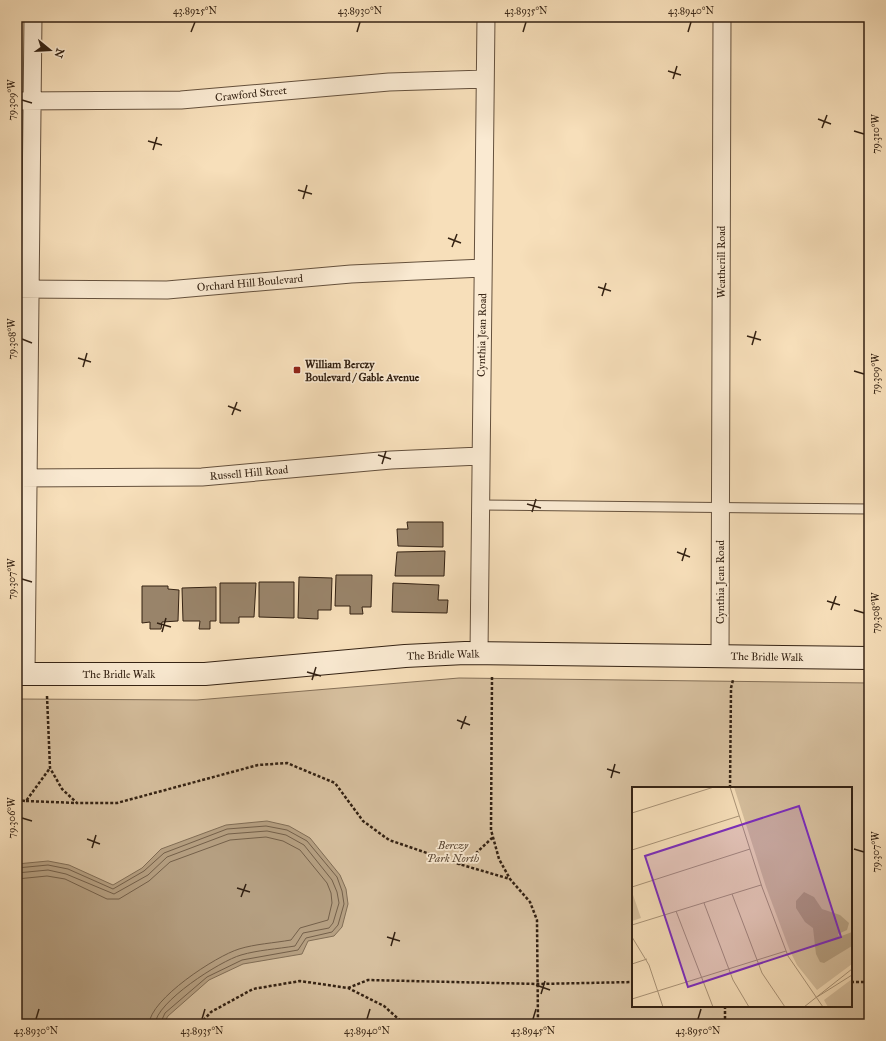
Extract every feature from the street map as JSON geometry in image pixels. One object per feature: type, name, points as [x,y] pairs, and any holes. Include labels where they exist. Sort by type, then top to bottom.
[{"type":"street","points":[[22,673],[24,101],[33,17]]},
{"type":"street","name":"Cynthia Jean Road","points":[[479,653],[486,17]]},
{"type":"street","name":"Weatherill Road","points":[[720,507],[722,17]]},
{"type":"street","name":"Crawford Street","points":[[24,101],[181,100],[367,84],[485,80]]},
{"type":"street","name":"Orchard Hill Boulevard","points":[[24,289],[167,290],[351,274],[483,268]]},
{"type":"street","name":"Russell Hill Road","points":[[22,478],[202,477],[391,460],[480,456]]},
{"type":"street","name":"Cynthia Jean Road","points":[[720,507],[720,656]]},
{"type":"street","name":"The Bridle Walk","points":[[22,673],[205,674],[411,656],[479,653],[869,658]]},
{"type":"lane","points":[[480,505],[869,509]]},
{"type":"path","points":[[492,677],[492,838],[499,859],[510,879],[530,902],[537,920],[538,1024]]},
{"type":"path","points":[[730,787],[731,688],[733,680]]},
{"type":"path","points":[[47,696],[50,768],[62,789],[77,803]]},
{"type":"path","points":[[17,800],[117,803],[258,765],[287,763],[335,783],[363,821],[390,840],[459,864],[510,879]]},
{"type":"path","points":[[26,801],[50,768]]},
{"type":"path","points":[[459,864],[472,857],[492,838]]},
{"type":"path","points":[[200,1024],[211,1012],[253,989],[300,980],[348,988],[384,1006],[404,1024]]},
{"type":"path","points":[[348,988],[368,980],[538,984],[632,982]]},
{"type":"path","points":[[852,982],[869,982]]},
{"type":"path","points":[[725,1007],[726,1024]]},
{"type":"green space","name":"Berczy Park North","points":[[459,678],[869,683],[869,1024],[17,1024],[17,699],[197,700]]},
{"type":"water","points":[[267,821],[289,826],[310,838],[340,875],[346,889],[348,904],[342,927],[334,936],[308,941],[302,954],[243,964],[209,980],[168,1016],[163,1024],[23,1024],[17,1022],[17,864],[48,861],[69,865],[113,885],[142,868],[161,849],[226,825]]},
{"type":"building","points":[[407,522],[443,522],[443,547],[398,546],[397,529],[408,529]]},
{"type":"building","points":[[445,551],[444,576],[395,576],[397,552]]},
{"type":"building","points":[[336,575],[372,575],[371,607],[362,607],[363,614],[350,614],[350,606],[335,606]]},
{"type":"building","points":[[299,577],[332,578],[331,610],[318,610],[318,619],[298,618]]},
{"type":"building","points":[[259,582],[294,582],[294,618],[259,617]]},
{"type":"building","points":[[220,583],[256,583],[254,617],[239,617],[239,623],[220,623]]},
{"type":"building","points":[[393,583],[439,585],[438,600],[448,600],[447,613],[392,612]]},
{"type":"building","points":[[142,586],[168,586],[168,589],[179,590],[178,621],[162,622],[161,629],[150,629],[150,622],[142,623]]},
{"type":"building","points":[[216,587],[216,621],[210,621],[210,629],[199,629],[200,621],[183,621],[182,588]]},
{"type":"place","name":"William Berczy Boulevard / Gable Avenue","points":[[297,370]]}]
